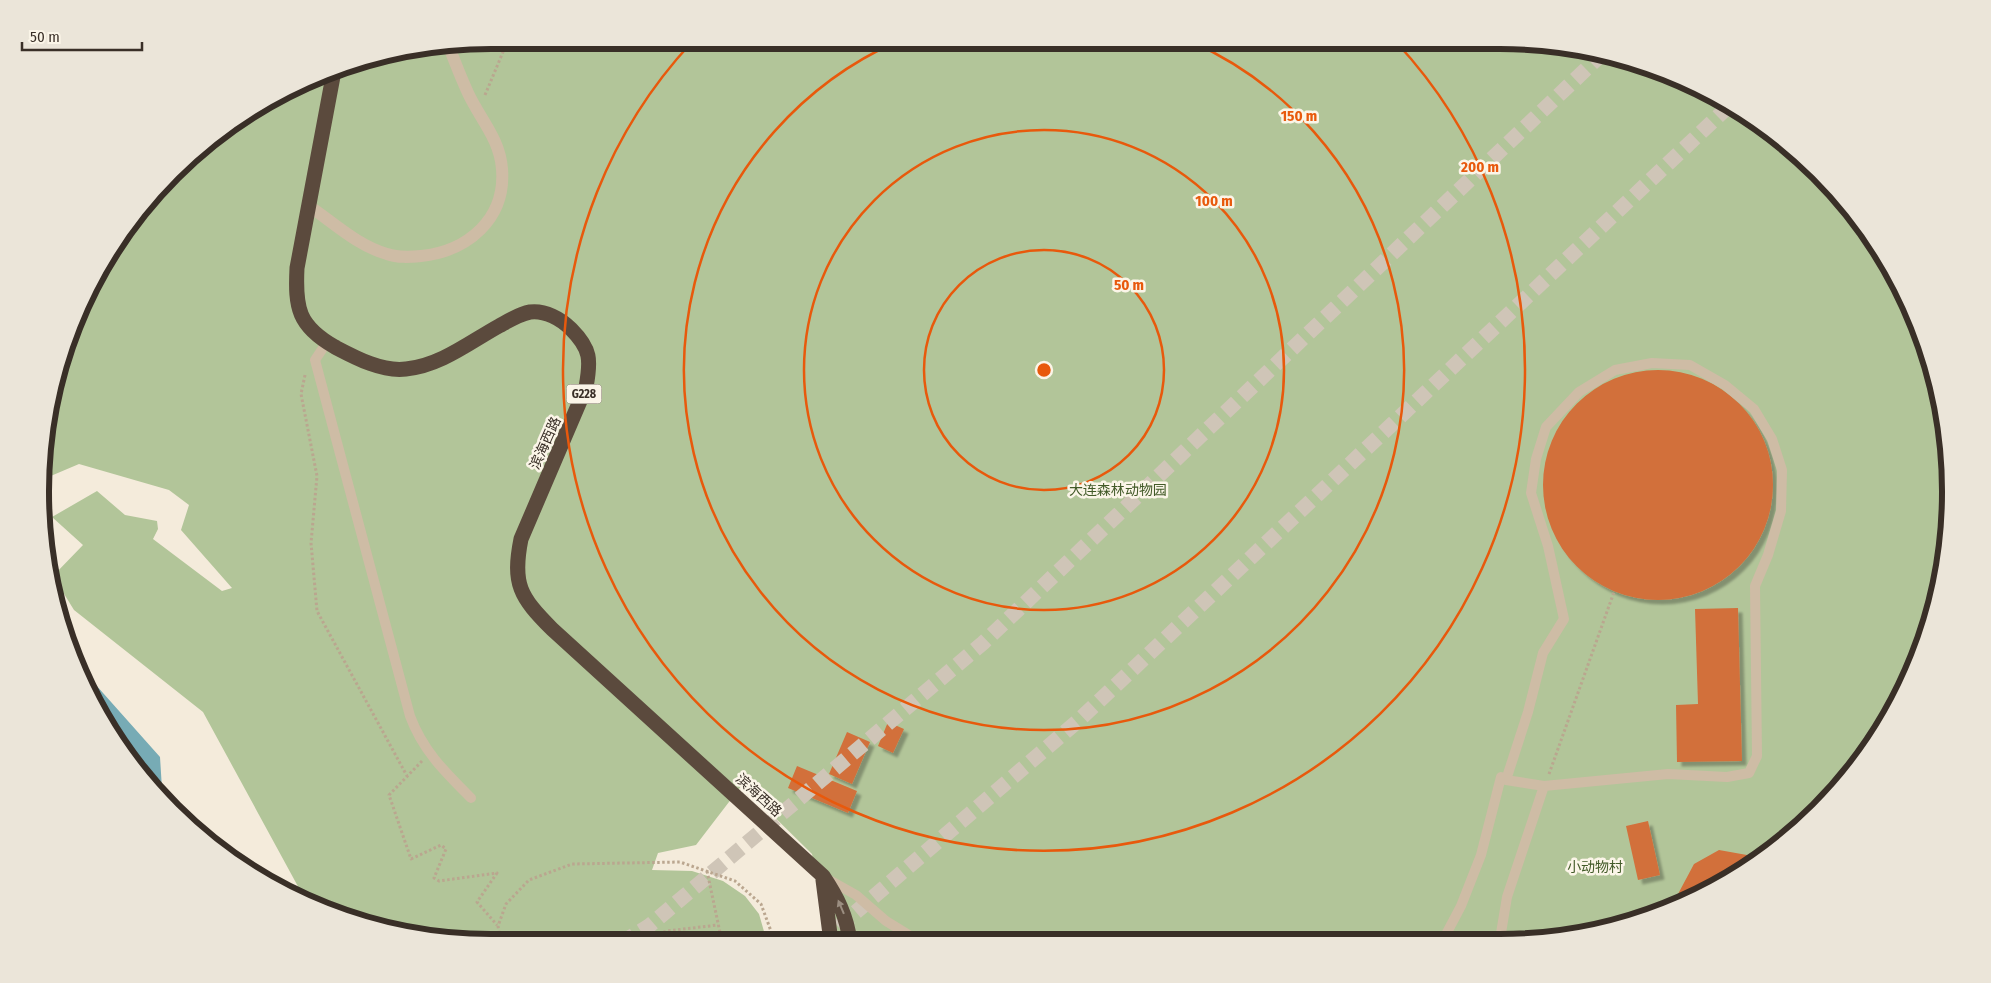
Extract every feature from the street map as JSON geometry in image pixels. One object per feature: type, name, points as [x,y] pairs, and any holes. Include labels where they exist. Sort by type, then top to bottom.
[{"type":"highway","name":"滨海西路","points":[[333,78],[297,268],[296,295],[300,314],[312,332],[327,342],[368,362],[386,368],[405,370],[423,366],[442,358],[516,316],[530,312],[542,312],[556,317],[581,339],[588,353],[589,368],[586,387],[521,539],[517,560],[518,580],[524,598],[552,629],[823,876],[842,907],[849,934]]},
{"type":"highway","points":[[823,876],[830,934]]},
{"type":"street","points":[[309,206],[369,247],[388,255],[407,257],[429,255],[463,244],[476,235],[488,221],[497,205],[501,188],[502,170],[499,150],[492,132],[478,112],[451,51]]},
{"type":"lane","points":[[327,342],[315,360],[410,716],[418,737],[430,754],[443,771],[471,798]]},
{"type":"lane","points":[[1652,363],[1690,365],[1725,385],[1754,409],[1772,439],[1782,470],[1781,511],[1768,555],[1755,586],[1757,756],[1749,773],[1727,777],[1668,774],[1544,786],[1506,780],[1528,712],[1543,653],[1564,618],[1548,546],[1531,493],[1536,459],[1546,427],[1579,392],[1615,370],[1652,363]]},
{"type":"lane","points":[[1446,934],[1461,906],[1481,854],[1501,777]]},
{"type":"lane","points":[[1501,934],[1507,897],[1544,786]]},
{"type":"lane","points":[[823,876],[856,895],[886,921],[907,934]]},
{"type":"path","points":[[478,112],[504,49]]},
{"type":"path","points":[[315,360],[305,376],[301,394],[317,476],[311,543],[317,611],[407,776]]},
{"type":"path","points":[[1544,786],[1614,592]]},
{"type":"path","points":[[430,754],[389,795],[411,859],[441,844],[446,849],[434,878],[439,881],[497,873],[477,902],[498,926]]},
{"type":"path","points":[[499,934],[498,926],[506,904],[529,880],[572,864],[680,862],[735,881],[761,904],[772,934]]},
{"type":"path","points":[[707,871],[720,934]]},
{"type":"path","points":[[661,934],[718,925]]},
{"type":"green space","name":"大连森林动物园","points":[[492,49],[1500,49],[1528,50],[1586,57],[1642,72],[1669,82],[1721,108],[1745,123],[1769,140],[1813,178],[1851,222],[1868,246],[1883,270],[1909,322],[1919,349],[1934,405],[1941,463],[1942,492],[1941,520],[1934,578],[1919,634],[1897,687],[1883,713],[1851,761],[1813,805],[1769,843],[1721,875],[1695,889],[1642,911],[1586,926],[1528,933],[1500,934],[829,934],[812,854],[742,785],[696,845],[658,853],[652,870],[692,871],[723,881],[745,896],[759,914],[765,934],[492,934],[463,933],[405,926],[349,911],[301,891],[203,712],[74,610],[59,586],[56,573],[83,545],[52,517],[97,491],[125,515],[157,521],[158,529],[153,539],[222,591],[232,588],[181,530],[189,505],[169,490],[79,464],[50,477],[57,405],[72,349],[82,322],[108,270],[123,246],[140,222],[178,178],[222,140],[270,108],[296,94],[349,72],[405,57],[463,50]]},
{"type":"water","points":[[90,678],[160,757],[162,786],[140,761],[123,737]]},
{"type":"building","points":[[1658,370],[1680,372],[1702,379],[1731,396],[1747,412],[1759,431],[1768,452],[1773,485],[1771,507],[1764,529],[1747,558],[1731,574],[1712,586],[1691,595],[1658,600],[1636,598],[1614,591],[1585,574],[1569,558],[1557,539],[1548,518],[1543,485],[1545,463],[1552,441],[1569,412],[1585,396],[1604,384],[1625,375]]},
{"type":"building","points":[[1738,608],[1742,761],[1677,762],[1676,705],[1698,704],[1695,609]]},
{"type":"building","points":[[888,722],[904,729],[893,753],[878,746]]},
{"type":"building","points":[[847,732],[870,742],[852,784],[829,774]]},
{"type":"building","points":[[797,766],[857,791],[848,813],[788,788]]},
{"type":"building","points":[[1648,821],[1660,875],[1638,880],[1626,826]]},
{"type":"building","points":[[1719,850],[1749,857],[1721,875],[1676,898],[1694,864]]},
{"type":"tunnel","points":[[636,934],[649,926],[983,643],[1596,60]]},
{"type":"tunnel","points":[[830,934],[1079,720],[1725,110]]},
{"type":"railway","points":[[1458,934],[1478,934]]},
{"type":"park label","name":"小动物村","points":[[1595,867]]}]
